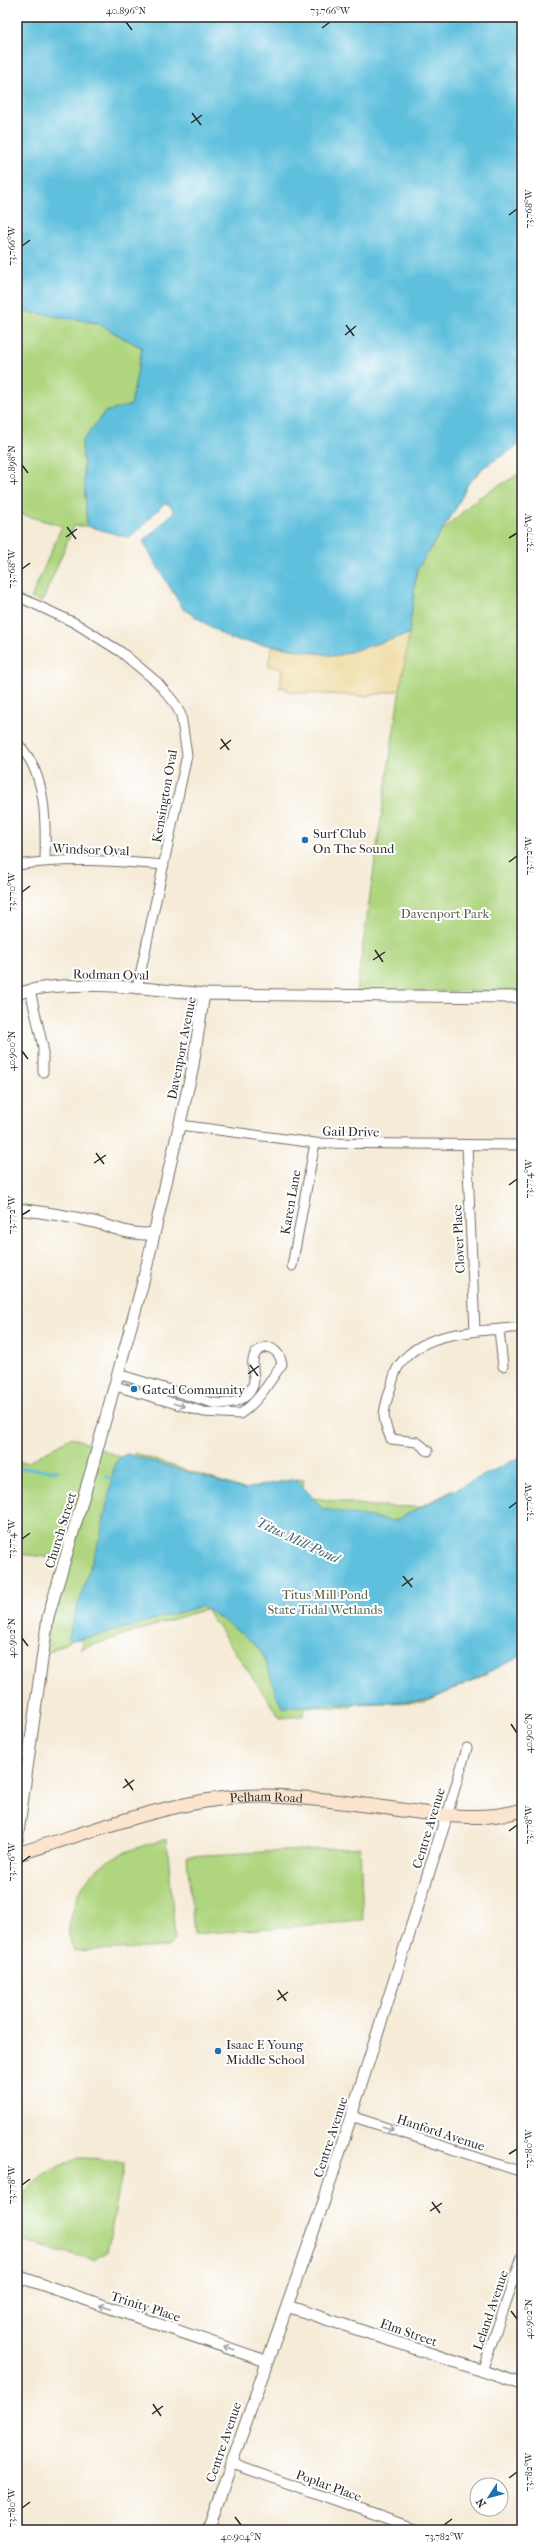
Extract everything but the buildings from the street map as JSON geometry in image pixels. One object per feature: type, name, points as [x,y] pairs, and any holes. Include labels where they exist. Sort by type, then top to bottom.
[{"type":"main road","name":"Pelham Road","points":[[17,1854],[176,1807],[232,1796],[307,1798],[447,1815],[505,1815],[522,1810]]},
{"type":"street","name":"Kensington Oval","points":[[17,596],[75,623],[121,652],[157,682],[174,702],[182,715],[187,755],[137,989]]},
{"type":"street","points":[[17,743],[28,754],[38,772],[46,830],[45,860]]},
{"type":"street","name":"Windsor Oval","points":[[17,865],[45,860],[108,861],[164,865]]},
{"type":"street","name":"Rodman Oval","points":[[17,994],[30,990],[86,986],[204,994]]},
{"type":"street","points":[[30,990],[43,1047],[43,1072]]},
{"type":"street","name":"Davenport Avenue","points":[[154,1233],[192,1071],[204,994],[522,996]]},
{"type":"street","name":"Gail Drive","points":[[180,1125],[315,1143],[522,1145]]},
{"type":"street","name":"Karen Lane","points":[[292,1266],[315,1143]]},
{"type":"street","name":"Clover Place","points":[[467,1145],[475,1331]]},
{"type":"street","points":[[17,1209],[94,1222],[132,1234],[143,1235],[154,1233]]},
{"type":"street","name":"Church Street","points":[[17,1840],[48,1617],[115,1386],[154,1233]]},
{"type":"street","points":[[428,1451],[417,1442],[390,1439],[383,1422],[385,1405],[397,1368],[407,1355],[426,1343],[475,1331],[522,1327]]},
{"type":"street","points":[[499,1330],[503,1366]]},
{"type":"street","points":[[115,1386],[204,1412],[240,1414],[259,1398],[270,1379],[282,1364],[276,1351],[270,1347],[262,1348],[256,1353],[253,1362],[254,1381],[248,1393],[239,1400],[227,1405],[213,1403],[118,1374]]},
{"type":"street","name":"Centre Avenue","points":[[208,2530],[230,2463],[287,2306],[351,2116],[467,1748]]},
{"type":"street","name":"Hanford Avenue","points":[[351,2116],[522,2172]]},
{"type":"street","name":"Leland Avenue","points":[[482,2371],[522,2257]]},
{"type":"street","name":"Trinity Place","points":[[17,2276],[266,2361]]},
{"type":"street","name":"Elm Street","points":[[287,2306],[522,2384]]},
{"type":"street","name":"Poplar Place","points":[[230,2463],[419,2530]]},
{"type":"street","points":[[388,2530],[391,2521]]},
{"type":"green space","points":[[19,308],[97,323],[142,348],[131,406],[105,412],[82,442],[87,526],[74,526],[42,602],[31,598],[62,526],[17,513]]},
{"type":"green space","name":"Davenport Park","points":[[522,472],[522,991],[356,992],[417,570],[438,535],[475,500]]},
{"type":"green space","name":"Titus Mill Pond State Tidal Wetlands","points":[[72,1437],[120,1457],[127,1454],[133,1456],[134,1453],[244,1489],[296,1479],[304,1480],[303,1488],[313,1498],[373,1506],[420,1507],[454,1490],[487,1674],[425,1702],[356,1704],[348,1707],[306,1707],[303,1716],[280,1718],[206,1609],[81,1649],[84,1639],[72,1640],[42,1655],[65,1559],[17,1554],[17,1462],[28,1462]]},
{"type":"green space","points":[[167,1839],[175,1938],[168,1947],[74,1951],[69,1935],[69,1926],[79,1893],[87,1880],[97,1869],[121,1854]]},
{"type":"green space","points":[[360,1847],[363,1921],[194,1934],[187,1856]]},
{"type":"green space","points":[[79,2158],[103,2159],[124,2163],[107,2252],[95,2260],[17,2240],[17,2209],[21,2198],[27,2190],[34,2182],[50,2171]]},
{"type":"sand","points":[[409,634],[400,690],[365,696],[289,692],[285,687],[280,688],[282,669],[268,665],[272,646],[336,656]]},
{"type":"water","points":[[17,17],[522,17],[522,443],[484,467],[468,484],[456,508],[417,570],[409,634],[336,656],[230,639],[183,609],[143,542],[174,512],[171,506],[165,503],[130,538],[87,526],[82,442],[105,412],[131,405],[142,348],[97,323],[17,310]]},
{"type":"water","name":"Titus Mill Pond State Tidal Wetlands","points":[[127,1454],[244,1489],[296,1479],[323,1509],[394,1521],[522,1456],[522,1656],[429,1700],[282,1707],[261,1652],[251,1641],[202,1606],[92,1637],[72,1640],[68,1637],[101,1533],[115,1463],[120,1457]]},
{"type":"waterway","points":[[17,1468],[58,1471]]},
{"type":"waterway","points":[[107,1477],[114,1481]]},
{"type":"place","name":"Surf Club On The Sound","points":[[305,840]]},
{"type":"place","name":"Gated Community","points":[[134,1389]]},
{"type":"place","name":"Isaac E Young Middle School","points":[[218,2051]]},
{"type":"water label","name":"Titus Mill-Pond","points":[[298,1540]]}]
